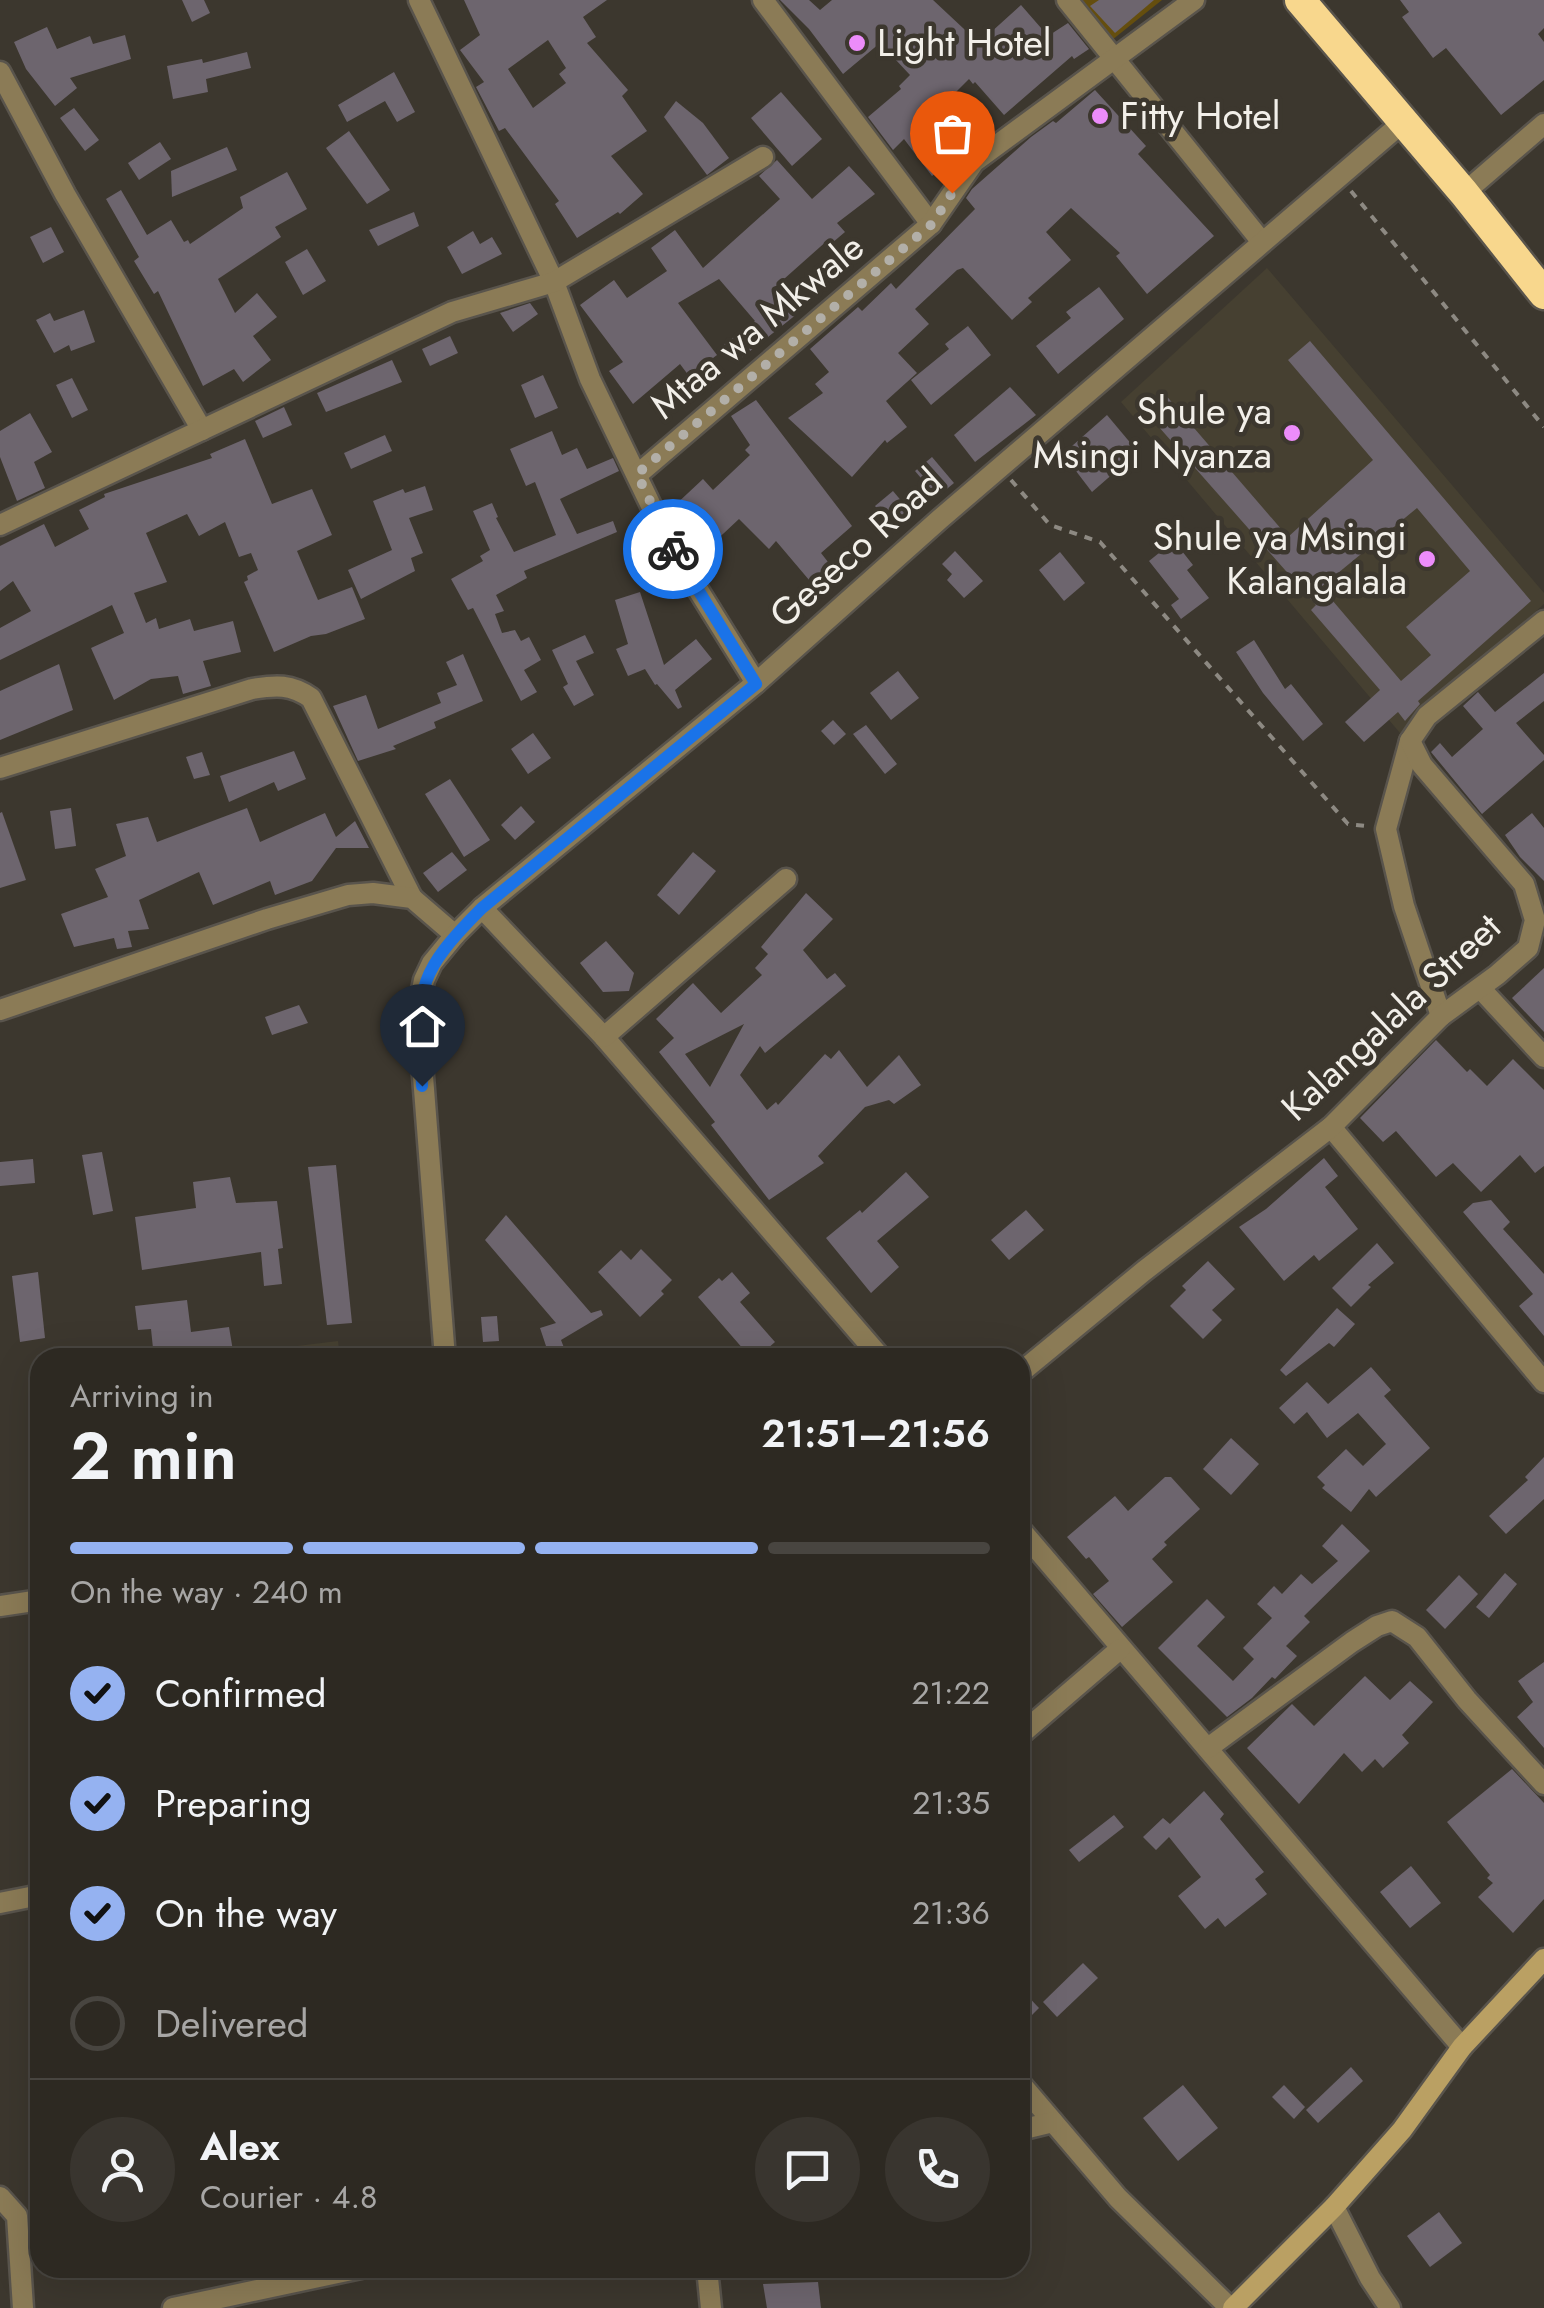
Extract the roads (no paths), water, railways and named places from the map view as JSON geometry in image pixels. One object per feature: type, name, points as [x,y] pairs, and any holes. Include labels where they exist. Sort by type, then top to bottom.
[{"type":"highway","points":[[1300,0],[1544,294]]},
{"type":"street","points":[[419,0],[554,282],[590,379],[669,543],[756,684]]},
{"type":"street","points":[[763,0],[932,224]]},
{"type":"street","points":[[1066,0],[1262,242]]},
{"type":"street","name":"Mtaa wa Mkwale","points":[[637,474],[932,224],[974,162],[1194,0]]},
{"type":"street","points":[[0,72],[65,194],[202,430]]},
{"type":"street","name":"Geseco Road","points":[[444,1348],[419,1005],[432,963],[482,908],[756,684],[1000,468],[1402,123]]},
{"type":"street","points":[[1464,193],[1544,124]]},
{"type":"street","points":[[0,525],[452,312],[554,282],[763,157]]},
{"type":"street","points":[[1441,1016],[1404,906],[1386,829],[1410,740],[1426,716],[1544,621]]},
{"type":"street","points":[[0,768],[252,689],[276,685],[297,688],[311,698],[412,898],[455,935]]},
{"type":"street","name":"Kalangalala Street","points":[[1030,1365],[1331,1126],[1441,1016],[1528,948],[1534,920],[1524,884],[1422,765],[1410,740]]},
{"type":"street","points":[[604,1038],[786,879]]},
{"type":"street","points":[[0,1010],[348,895],[373,893],[412,898]]},
{"type":"street","points":[[482,908],[604,1038],[872,1348]]},
{"type":"street","points":[[1480,988],[1544,1058]]},
{"type":"street","points":[[1331,1126],[1544,1382]]},
{"type":"street","points":[[1030,1541],[1462,2048]]},
{"type":"street","points":[[0,1606],[30,1602]]},
{"type":"street","points":[[1208,1748],[1352,1642],[1376,1626],[1392,1622],[1417,1637],[1467,1700],[1544,1784]]},
{"type":"street","points":[[1030,1727],[1120,1649]]},
{"type":"street","points":[[0,1903],[30,1897]]},
{"type":"street","points":[[1030,2095],[1118,2198],[1232,2308],[1334,2207],[1402,2130],[1462,2048],[1544,1960]]},
{"type":"street","points":[[1030,2128],[1053,2122]]},
{"type":"street","points":[[0,2197],[17,2216],[23,2308]]},
{"type":"street","points":[[1334,2207],[1390,2308]]},
{"type":"street","points":[[173,2308],[315,2278]]},
{"type":"street","points":[[708,2278],[711,2308]]},
{"type":"place","name":"Light Hotel","points":[[857,43]]},
{"type":"place","name":"Fitty Hotel","points":[[1100,116]]},
{"type":"place","name":"Shule ya Msingi Nyanza","points":[[1292,433]]},
{"type":"place","name":"Shule ya Msingi Kalangalala","points":[[1427,559]]}]
